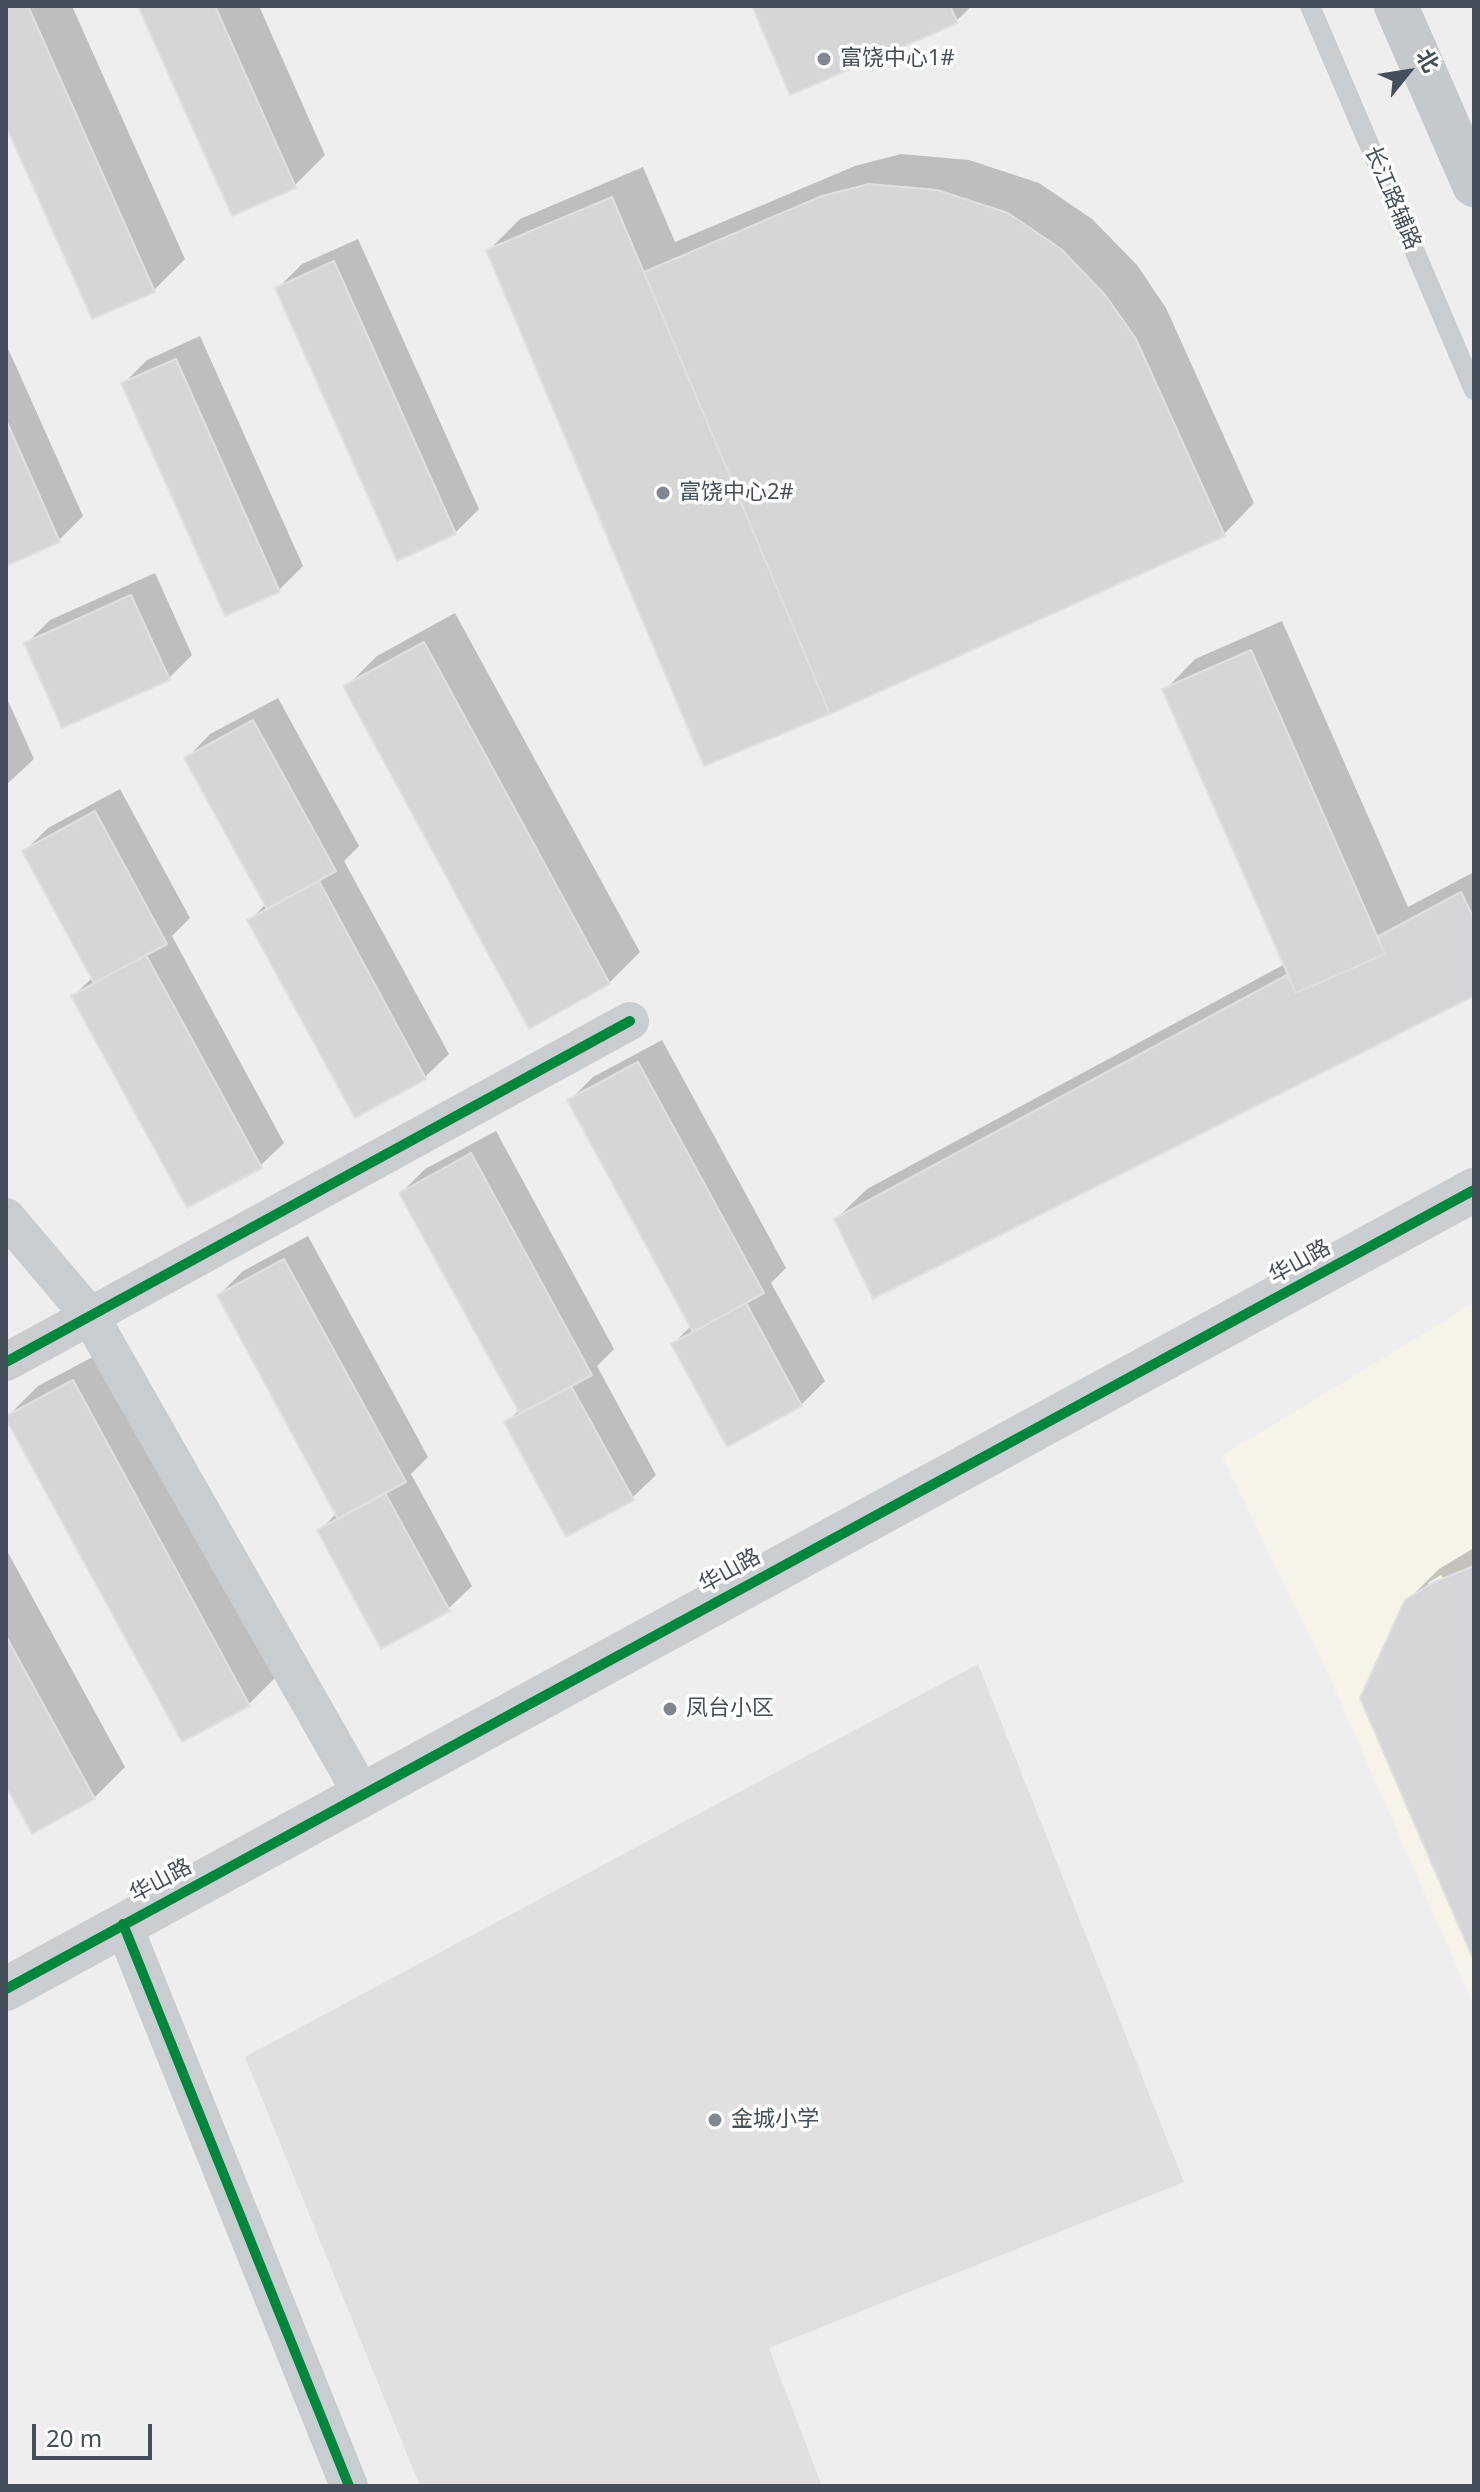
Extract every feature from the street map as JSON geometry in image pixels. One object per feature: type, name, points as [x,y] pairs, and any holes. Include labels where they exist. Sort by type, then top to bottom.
[{"type":"main road","points":[[1396,6],[1474,185]]},
{"type":"street","points":[[6,1362],[630,1021]]},
{"type":"street","name":"华山路","points":[[6,1989],[1474,1190]]},
{"type":"street","points":[[6,1217],[90,1316],[362,1794]]},
{"type":"street","points":[[123,1924],[349,2486]]},
{"type":"lane","name":"长江路辅路","points":[[1310,6],[1474,390]]},
{"type":"shaded area","points":[[1474,1303],[1474,2006],[1329,1676],[1222,1456]]},
{"type":"shaded area","name":"金城小学","points":[[978,1664],[1184,2182],[769,2348],[822,2486],[420,2486],[245,2057]]},
{"type":"building","points":[[6,6],[28,6],[155,292],[92,319],[6,126]]},
{"type":"building","points":[[138,6],[215,6],[296,188],[232,216]]},
{"type":"building","name":"富饶中心1#","points":[[752,6],[950,6],[958,23],[790,95]]},
{"type":"building","points":[[869,184],[937,190],[1008,213],[1061,249],[1106,296],[1136,339],[1225,536],[830,714],[644,272],[822,196]]},
{"type":"building","name":"富饶中心2#","points":[[612,197],[830,714],[704,766],[486,250]]},
{"type":"building","points":[[334,261],[456,534],[397,561],[275,288]]},
{"type":"building","points":[[176,359],[280,592],[225,616],[121,383]]},
{"type":"building","points":[[6,420],[60,542],[6,566]]},
{"type":"building","points":[[131,595],[170,680],[62,728],[24,643]]},
{"type":"building","points":[[424,642],[610,984],[529,1029],[343,686]]},
{"type":"building","points":[[1251,650],[1385,954],[1296,993],[1162,689]]},
{"type":"building","points":[[253,720],[336,871],[267,909],[184,758]]},
{"type":"building","points":[[95,811],[167,944],[94,983],[22,851]]},
{"type":"building","points":[[319,881],[426,1079],[355,1118],[247,920]]},
{"type":"building","points":[[1461,892],[1474,919],[1474,996],[873,1299],[834,1219],[1287,975],[1296,993],[1385,954],[1377,937]]},
{"type":"building","points":[[146,955],[262,1168],[187,1208],[71,996]]},
{"type":"building","points":[[638,1062],[764,1293],[693,1332],[567,1100]]},
{"type":"building","points":[[471,1153],[592,1375],[520,1414],[399,1193]]},
{"type":"building","points":[[284,1259],[406,1482],[338,1519],[217,1295]]},
{"type":"building","points":[[746,1303],[802,1406],[727,1447],[671,1344]]},
{"type":"building","points":[[73,1380],[250,1706],[182,1742],[6,1419],[6,1416]]},
{"type":"building","points":[[571,1386],[634,1500],[566,1537],[504,1422]]},
{"type":"building","points":[[385,1493],[450,1611],[381,1649],[317,1530]]},
{"type":"building","points":[[1474,1566],[1474,1961],[1360,1698],[1405,1600],[1434,1582]]},
{"type":"building","points":[[6,1636],[95,1799],[32,1834],[6,1786]]},
{"type":"cycle path","points":[[6,1362],[630,1021]]},
{"type":"cycle path","points":[[6,1989],[1474,1190]]},
{"type":"cycle path","points":[[123,1924],[349,2486]]},
{"type":"place","name":"富饶中心1#","points":[[824,59]]},
{"type":"place","name":"富饶中心2#","points":[[663,493]]},
{"type":"place","name":"凤台小区","points":[[670,1709]]},
{"type":"place","name":"金城小学","points":[[715,2120]]}]
